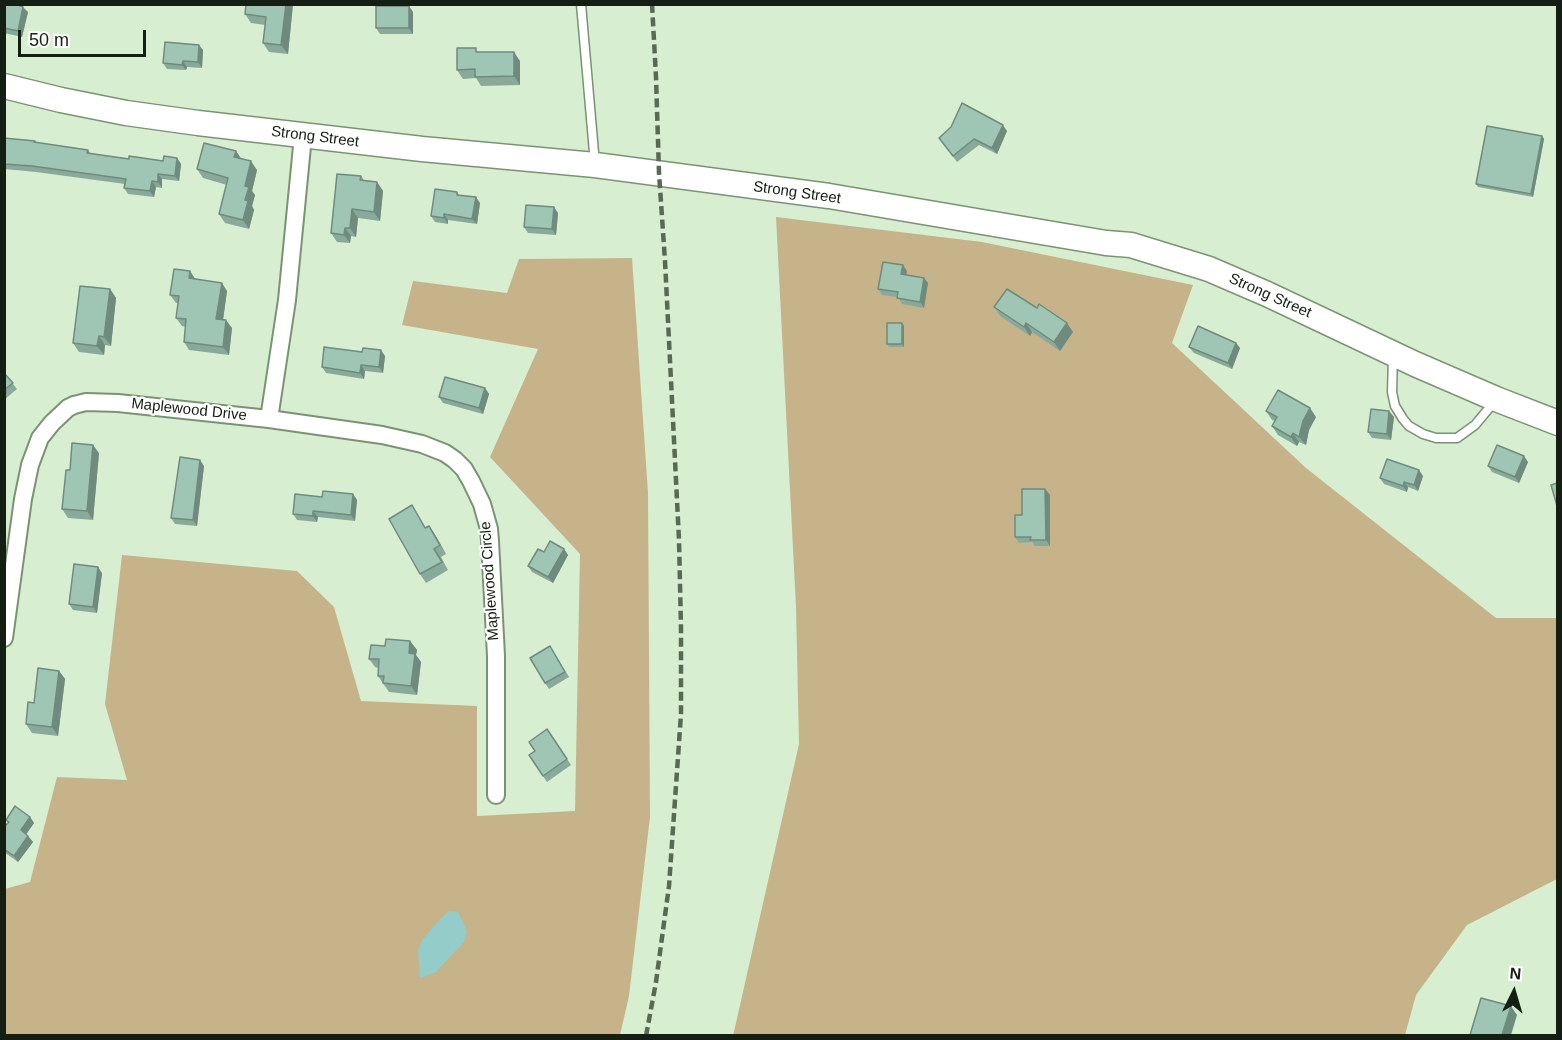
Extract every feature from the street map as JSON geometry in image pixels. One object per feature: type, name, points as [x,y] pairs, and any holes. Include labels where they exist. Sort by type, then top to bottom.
[{"type":"main road","name":"Strong Street","points":[[4,86],[126,113],[303,136],[595,165],[829,196],[1106,243],[1131,245],[1209,269],[1496,399],[1557,423]]},
{"type":"street","name":"Maplewood Drive","points":[[4,638],[30,465],[40,438],[68,408],[86,402],[141,404],[269,419],[287,300],[303,136]]},
{"type":"street","name":"Maplewood Circle","points":[[269,419],[388,436],[422,444],[445,453],[464,469],[484,510],[489,530],[496,666],[496,795]]},
{"type":"lane","points":[[581,4],[595,165]]},
{"type":"lane","points":[[1393,353],[1392,392],[1395,406],[1409,426],[1423,434],[1436,438],[1457,438],[1475,425],[1496,399]]},
{"type":"shaded area","points":[[776,217],[982,242],[1193,285],[1172,343],[1306,468],[1496,618],[1557,618],[1557,879],[1467,925],[1416,995],[1405,1035],[733,1036],[799,744],[796,607]]},
{"type":"shaded area","points":[[632,258],[648,493],[650,817],[629,996],[620,1035],[5,1036],[5,889],[30,882],[57,777],[127,780],[105,704],[122,555],[297,571],[334,607],[361,701],[477,706],[477,816],[575,811],[580,554],[490,457],[538,349],[402,325],[413,281],[507,293],[519,259]]},
{"type":"water","points":[[449,911],[458,912],[467,931],[464,942],[436,972],[420,978],[418,951],[422,940]]},
{"type":"building","points":[[4,4],[23,7],[18,31],[4,28]]},
{"type":"building","points":[[246,4],[286,4],[281,45],[263,43],[266,17],[245,14]]},
{"type":"building","points":[[376,6],[409,6],[409,28],[376,28]]},
{"type":"building","points":[[165,42],[199,45],[198,62],[183,61],[182,65],[163,63]]},
{"type":"building","points":[[457,48],[476,48],[476,52],[514,52],[514,76],[475,77],[475,69],[457,70]]},
{"type":"building","points":[[962,103],[1003,125],[992,148],[974,139],[953,156],[939,138],[951,127]]},
{"type":"building","points":[[1487,126],[1542,136],[1531,194],[1476,184]]},
{"type":"building","points":[[4,138],[35,141],[88,150],[87,153],[129,159],[129,156],[163,161],[164,156],[177,158],[175,176],[158,174],[158,182],[152,181],[150,191],[124,188],[126,179],[4,164]]},
{"type":"building","points":[[204,143],[236,151],[234,157],[251,161],[245,186],[249,187],[243,220],[219,214],[228,178],[197,169]]},
{"type":"building","points":[[337,174],[361,176],[360,180],[377,182],[374,212],[352,209],[350,228],[345,228],[344,235],[331,233]]},
{"type":"building","points":[[435,189],[476,197],[472,219],[444,214],[444,218],[431,216]]},
{"type":"building","points":[[526,205],[554,207],[552,229],[524,227]]},
{"type":"building","points":[[883,262],[903,265],[901,274],[924,278],[920,302],[897,298],[898,292],[878,289]]},
{"type":"building","points":[[174,269],[190,271],[189,278],[222,283],[216,319],[226,320],[223,347],[184,342],[186,319],[176,318],[179,296],[170,295]]},
{"type":"building","points":[[80,286],[110,289],[104,337],[99,336],[97,346],[73,343]]},
{"type":"building","points":[[1007,289],[1037,308],[1039,304],[1067,323],[1054,342],[1026,323],[1024,327],[994,307]]},
{"type":"building","points":[[887,323],[902,323],[902,344],[887,344]]},
{"type":"building","points":[[1198,326],[1236,343],[1228,363],[1189,347]]},
{"type":"building","points":[[324,347],[362,352],[363,348],[381,350],[379,367],[361,365],[360,373],[322,367]]},
{"type":"building","points":[[4,373],[13,383],[4,390]]},
{"type":"building","points":[[445,377],[485,388],[479,408],[439,397]]},
{"type":"building","points":[[1278,390],[1310,408],[1303,421],[1299,437],[1293,433],[1291,437],[1272,426],[1277,417],[1266,411]]},
{"type":"building","points":[[1371,409],[1389,411],[1387,434],[1368,432]]},
{"type":"building","points":[[72,443],[93,445],[87,511],[62,509],[66,470],[70,470]]},
{"type":"building","points":[[1497,445],[1524,456],[1515,477],[1488,466]]},
{"type":"building","points":[[180,457],[200,460],[193,520],[171,518]]},
{"type":"building","points":[[1387,459],[1419,470],[1414,485],[1404,482],[1403,486],[1380,478]]},
{"type":"building","points":[[1557,483],[1557,506],[1551,485]]},
{"type":"building","points":[[1022,489],[1045,489],[1046,540],[1015,537],[1015,515],[1022,515]]},
{"type":"building","points":[[323,491],[353,494],[351,515],[313,511],[313,516],[293,514],[295,494],[322,497]]},
{"type":"building","points":[[412,505],[425,528],[429,526],[440,545],[434,549],[442,562],[420,574],[389,519]]},
{"type":"building","points":[[550,541],[564,549],[548,577],[528,566],[538,549],[544,552]]},
{"type":"building","points":[[74,564],[98,567],[93,607],[69,604]]},
{"type":"building","points":[[386,639],[410,641],[409,653],[415,654],[411,686],[383,683],[384,676],[378,676],[379,659],[369,659],[371,645],[385,646]]},
{"type":"building","points":[[550,646],[565,672],[545,683],[530,658]]},
{"type":"building","points":[[38,668],[59,671],[52,727],[26,724],[28,702],[34,703]]},
{"type":"building","points":[[547,729],[567,759],[543,776],[529,755],[535,751],[529,742]]},
{"type":"building","points":[[15,806],[30,817],[21,830],[28,836],[14,856],[4,849],[4,827],[9,822],[6,820]]},
{"type":"building","points":[[1481,998],[1511,1006],[1502,1035],[1470,1035]]},
{"type":"railway","points":[[646,1036],[669,886],[681,714],[679,540],[652,4]]}]
